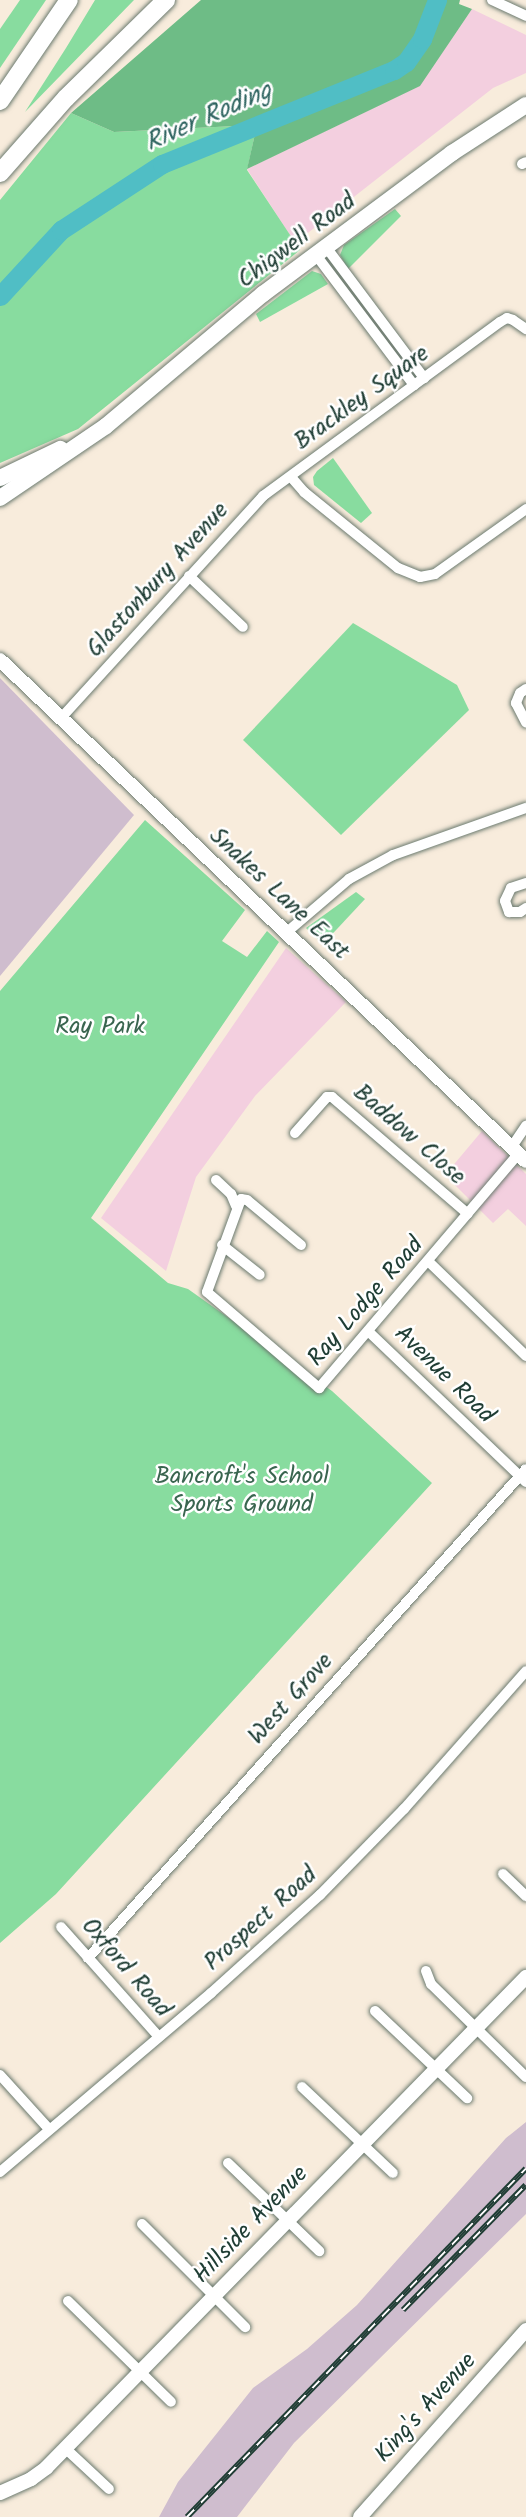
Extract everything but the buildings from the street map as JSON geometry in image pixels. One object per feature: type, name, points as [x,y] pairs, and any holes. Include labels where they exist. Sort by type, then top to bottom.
[{"type":"highway","points":[[0,101],[69,0]]},
{"type":"highway","points":[[0,173],[66,98],[166,0]]},
{"type":"main road","name":"Chigwell Road","points":[[0,498],[106,426],[262,294],[452,153],[526,105]]},
{"type":"main road","name":"Chigwell Road","points":[[0,478],[106,426]]},
{"type":"street","points":[[492,0],[526,16]]},
{"type":"street","points":[[321,251],[424,378]]},
{"type":"street","points":[[321,251],[414,385]]},
{"type":"street","name":"Brackley Square","points":[[526,329],[519,322],[507,318],[291,477],[304,492],[398,568],[420,577],[435,574],[526,509]]},
{"type":"street","name":"Glastonbury Avenue","points":[[62,718],[263,496],[291,477]]},
{"type":"street","points":[[189,576],[243,627]]},
{"type":"street","name":"Snakes Lane East","points":[[0,660],[519,1154]]},
{"type":"street","points":[[526,689],[520,692],[516,703],[526,723]]},
{"type":"street","points":[[287,932],[349,879],[368,869],[416,846],[526,808]]},
{"type":"street","points":[[526,883],[511,888],[505,901],[509,912],[520,912],[526,908]]},
{"type":"street","name":"Baddow Close","points":[[295,1133],[330,1095],[468,1214]]},
{"type":"street","name":"Ray Lodge Road","points":[[236,1205],[207,1292],[316,1387],[322,1386],[519,1154],[526,1126]]},
{"type":"street","points":[[216,1180],[231,1194],[236,1205],[247,1200],[301,1245]]},
{"type":"street","points":[[222,1245],[260,1275]]},
{"type":"street","points":[[429,1262],[526,1356]]},
{"type":"street","name":"Avenue Road","points":[[369,1332],[524,1476]]},
{"type":"street","name":"West Grove","points":[[88,1958],[524,1476]]},
{"type":"street","name":"Prospect Road","points":[[0,2172],[271,1941],[354,1862],[526,1671]]},
{"type":"street","points":[[503,1874],[526,1896]]},
{"type":"street","name":"Oxford Road","points":[[61,1927],[159,2037]]},
{"type":"street","points":[[426,1971],[431,1984],[526,2077]]},
{"type":"street","name":"Hillside Avenue","points":[[0,2493],[31,2479],[65,2448],[526,1977]]},
{"type":"street","points":[[375,2011],[467,2098]]},
{"type":"street","points":[[0,2075],[49,2129]]},
{"type":"street","points":[[302,2087],[393,2174]]},
{"type":"street","points":[[228,2163],[319,2251]]},
{"type":"street","points":[[142,2224],[245,2327]]},
{"type":"street","points":[[68,2301],[171,2402]]},
{"type":"street","name":"King's Avenue","points":[[360,2517],[526,2330]]},
{"type":"street","points":[[65,2448],[109,2489]]},
{"type":"shaded area","points":[[472,9],[526,35],[526,73],[493,88],[295,243],[247,169],[419,86]]},
{"type":"shaded area","points":[[0,678],[134,815],[0,976]]},
{"type":"shaded area","points":[[286,948],[346,1002],[255,1096],[196,1177],[166,1271],[101,1218]]},
{"type":"shaded area","points":[[482,1131],[526,1174],[526,1226],[508,1209],[493,1223],[445,1175]]},
{"type":"shaded area","points":[[526,2122],[526,2214],[294,2443],[237,2517],[159,2517],[178,2482],[253,2388],[307,2349],[357,2305],[506,2138]]},
{"type":"green space","points":[[20,0],[46,0],[0,68],[0,29]]},
{"type":"green space","points":[[95,0],[134,0],[25,112],[66,48]]},
{"type":"green space","points":[[201,0],[460,0],[459,4],[472,9],[420,86],[247,169],[257,125],[114,132],[71,113]]},
{"type":"green space","points":[[71,113],[114,132],[257,125],[247,170],[300,250],[78,429],[0,463],[0,200]]},
{"type":"green space","points":[[395,209],[401,216],[348,269],[340,255],[344,245]]},
{"type":"green space","points":[[312,271],[321,274],[328,284],[260,322],[256,314]]},
{"type":"green space","points":[[333,458],[372,513],[361,523],[314,485],[313,477],[317,471]]},
{"type":"green space","points":[[353,623],[457,685],[469,710],[341,835],[243,740]]},
{"type":"green space","points":[[145,820],[245,910],[222,941],[247,957],[267,931],[279,942],[91,1218],[168,1283],[188,1289],[332,1391],[432,1483],[56,1894],[0,1943],[0,991]]},
{"type":"green space","points":[[356,892],[365,899],[323,944],[306,928]]},
{"type":"waterway","name":"River Roding","points":[[0,296],[61,230],[162,164],[394,70],[406,62],[422,39],[437,0]]},
{"type":"railway","points":[[187,2517],[526,2169]]},
{"type":"railway","points":[[403,2310],[526,2185]]},
{"type":"park label","name":"Ray Park","points":[[100,1027]]},
{"type":"park label","name":"Bancroft's School Sports Ground","points":[[242,1491]]}]
